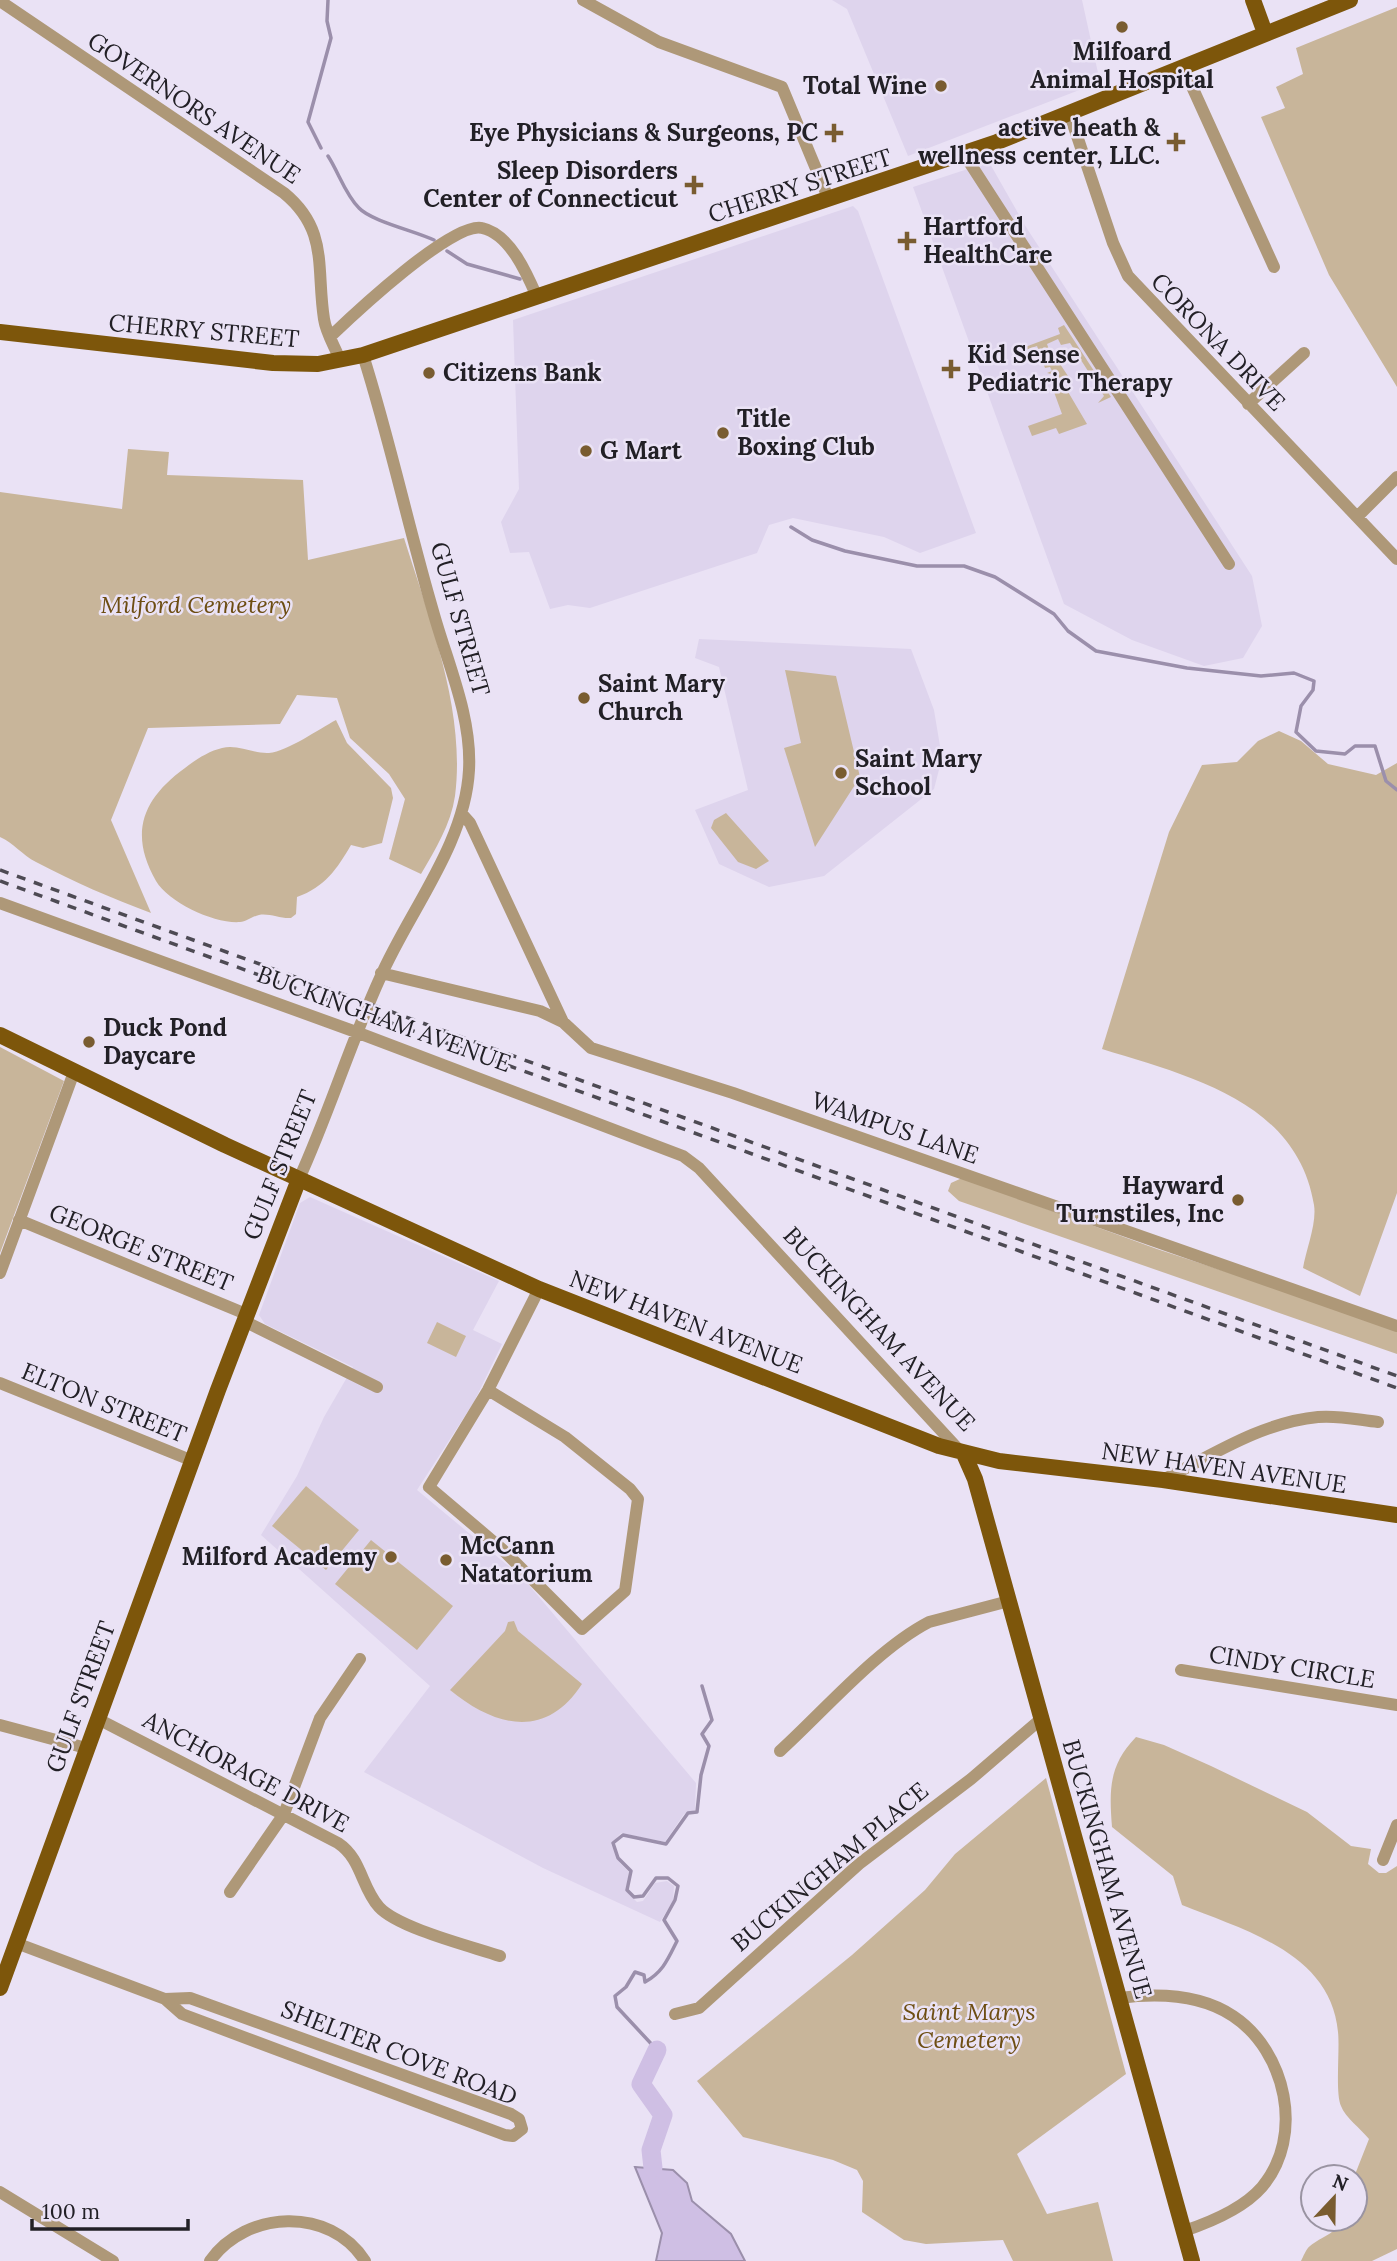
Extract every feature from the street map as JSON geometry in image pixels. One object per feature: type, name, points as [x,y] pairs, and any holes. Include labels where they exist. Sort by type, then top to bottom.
[{"type":"main road","points":[[1253,0],[1265,33]]},
{"type":"main road","name":"CHERRY STREET","points":[[0,332],[273,363],[318,364],[363,355],[964,154],[1070,115],[1350,0]]},
{"type":"main road","name":"NEW HAVEN AVENUE","points":[[0,1035],[299,1179],[539,1289],[964,1454],[1397,1515]]},
{"type":"main road","name":"GULF STREET","points":[[1,1982],[245,1317],[299,1179]]},
{"type":"main road","name":"BUCKINGHAM AVENUE","points":[[964,1454],[973,1473],[1192,2261]]},
{"type":"street","points":[[583,0],[659,42],[782,87],[829,200]]},
{"type":"street","name":"GOVERNORS AVENUE","points":[[0,1],[292,200],[309,219],[315,233],[324,318],[340,360]]},
{"type":"street","points":[[1184,69],[1274,267]]},
{"type":"street","name":"CORONA DRIVE","points":[[1070,115],[1113,243],[1128,276],[1397,559]]},
{"type":"street","points":[[964,154],[1229,564]]},
{"type":"street","points":[[331,335],[437,247],[478,227],[496,236],[512,250],[527,273],[537,297]]},
{"type":"street","points":[[1248,404],[1304,353]]},
{"type":"street","name":"GULF STREET","points":[[299,1179],[382,973],[461,814],[469,769],[468,741],[393,454],[363,355]]},
{"type":"street","points":[[1356,517],[1397,477]]},
{"type":"street","points":[[461,814],[470,824],[563,1022]]},
{"type":"street","name":"BUCKINGHAM AVENUE","points":[[0,903],[356,1032],[690,1160],[964,1454]]},
{"type":"street","name":"WAMPUS LANE","points":[[382,973],[517,1003],[563,1022],[591,1048],[733,1093],[1397,1326]]},
{"type":"street","points":[[0,1273],[74,1072]]},
{"type":"street","name":"GEORGE STREET","points":[[19,1220],[245,1317],[377,1387]]},
{"type":"street","points":[[488,1390],[565,1437],[630,1489],[638,1499],[625,1591],[582,1629],[502,1549],[429,1487],[488,1390],[539,1289]]},
{"type":"street","name":"ELTON STREET","points":[[0,1383],[193,1461]]},
{"type":"street","points":[[1163,1480],[1261,1432],[1290,1423],[1322,1417],[1378,1422]]},
{"type":"street","points":[[780,1751],[882,1656],[918,1627],[1009,1601]]},
{"type":"street","points":[[230,1892],[284,1814],[320,1718],[360,1659]]},
{"type":"street","name":"CINDY CIRCLE","points":[[1181,1670],[1397,1705]]},
{"type":"street","name":"BUCKINGHAM PLACE","points":[[675,2014],[699,2008],[859,1864],[971,1779],[1041,1718]]},
{"type":"street","name":"ANCHORAGE DRIVE","points":[[98,1719],[284,1814],[348,1851],[356,1860],[378,1906],[397,1920],[500,1956]]},
{"type":"street","points":[[0,1725],[86,1748]]},
{"type":"street","points":[[1382,1860],[1397,1825]]},
{"type":"street","name":"SHELTER COVE ROAD","points":[[16,1943],[165,1998],[191,1998],[511,2114],[519,2119],[522,2129],[513,2136],[505,2135],[183,2014],[165,1998]]},
{"type":"street","points":[[1119,1998],[1185,1998],[1210,2004],[1233,2016],[1258,2039],[1282,2087],[1285,2106],[1283,2144],[1263,2186],[1223,2215],[1184,2231]]},
{"type":"street","points":[[315,2064],[322,2045]]},
{"type":"street","points":[[0,2192],[113,2261]]},
{"type":"street","points":[[210,2261],[226,2243],[249,2229],[285,2221],[313,2224],[331,2231],[352,2246],[365,2261]]},
{"type":"shaded area","points":[[832,0],[1082,0],[1100,82],[908,156],[847,9]]},
{"type":"shaded area","points":[[989,162],[1026,227],[1252,576],[1262,626],[1243,658],[1204,666],[1132,640],[1064,604],[913,187]]},
{"type":"shaded area","points":[[853,206],[858,211],[976,533],[920,553],[884,537],[793,518],[769,525],[757,553],[590,608],[568,605],[550,609],[529,552],[510,553],[501,522],[519,489],[513,320]]},
{"type":"shaded area","name":"Saint Mary School","points":[[699,639],[911,649],[934,710],[942,758],[934,789],[824,876],[769,887],[719,864],[695,810],[748,790],[719,667],[695,658]]},
{"type":"shaded area","name":"Milford Academy","points":[[310,1197],[499,1281],[473,1330],[502,1344],[474,1402],[417,1490],[523,1578],[696,1783],[695,1810],[684,1814],[665,1842],[621,1833],[611,1844],[620,1863],[629,1872],[626,1891],[637,1902],[643,1901],[655,1883],[667,1881],[674,1886],[673,1901],[660,1922],[543,1868],[364,1772],[430,1686],[261,1535],[297,1476],[324,1417],[353,1367],[265,1324],[259,1315],[300,1203]]},
{"type":"shaded area","points":[[635,2167],[673,2170],[687,2183],[692,2201],[731,2234],[745,2261],[656,2261],[662,2233]]},
{"type":"green space","points":[[1397,7],[1397,387],[1329,275],[1261,117],[1285,108],[1276,87],[1303,74],[1296,48]]},
{"type":"green space","points":[[1064,325],[1111,397],[1098,403],[1104,396],[1070,343],[1061,345],[1058,339],[1047,344],[1053,361],[1058,361],[1068,376],[1064,385],[1087,424],[1059,434],[1056,428],[1032,436],[1028,426],[1062,414],[1054,392],[1059,390],[1057,386],[1052,388],[1055,384],[1051,374],[1047,373],[1052,371],[1050,367],[1045,368],[1037,346],[1017,353],[1017,350],[1060,334],[1058,328]]},
{"type":"green space","name":"Milford Cemetery","points":[[128,449],[169,452],[167,475],[303,480],[308,560],[404,538],[443,665],[455,731],[457,764],[455,796],[450,817],[421,874],[389,859],[405,799],[389,774],[350,738],[337,698],[297,695],[280,724],[148,728],[111,820],[151,913],[50,869],[0,837],[0,492],[122,509]]},
{"type":"green space","points":[[785,670],[836,676],[860,777],[815,847],[784,748],[801,743]]},
{"type":"green space","points":[[336,720],[347,743],[391,788],[393,798],[382,843],[363,848],[351,845],[341,862],[323,882],[297,897],[296,914],[291,918],[263,915],[240,922],[218,920],[193,911],[162,889],[148,864],[142,833],[144,818],[150,805],[170,780],[198,759],[217,749],[234,747],[269,753],[294,744]]},
{"type":"green space","points":[[1279,731],[1301,741],[1328,764],[1376,775],[1397,763],[1397,1193],[1360,1296],[1303,1268],[1313,1228],[1314,1205],[1304,1170],[1286,1141],[1262,1117],[1234,1098],[1203,1083],[1102,1049],[1169,832],[1202,765],[1237,762],[1258,741]]},
{"type":"green space","points":[[726,813],[769,861],[756,869],[738,862],[711,828],[714,820]]},
{"type":"green space","points":[[0,1047],[64,1081],[0,1253]]},
{"type":"green space","points":[[962,1178],[1157,1249],[1397,1328],[1397,1354],[959,1201],[948,1191],[951,1183]]},
{"type":"green space","points":[[437,1322],[466,1336],[456,1357],[427,1343]]},
{"type":"green space","points":[[306,1486],[359,1530],[326,1570],[272,1526]]},
{"type":"green space","points":[[371,1540],[453,1606],[417,1650],[335,1584]]},
{"type":"green space","points":[[514,1621],[518,1631],[582,1684],[568,1702],[553,1714],[536,1720],[519,1722],[502,1719],[467,1703],[450,1690],[505,1631],[508,1622]]},
{"type":"green space","points":[[1136,1737],[1164,1745],[1307,1812],[1351,1846],[1371,1849],[1368,1864],[1379,1873],[1386,1873],[1397,1866],[1397,2249],[1372,2261],[1301,2261],[1309,2247],[1330,2233],[1369,2233],[1369,2163],[1360,2163],[1369,2139],[1346,2114],[1339,2100],[1338,2032],[1332,2005],[1319,1982],[1281,1948],[1232,1924],[1182,1905],[1173,1876],[1112,1827],[1113,1778],[1127,1747]]},
{"type":"green space","name":"Saint Marys Cemetery","points":[[1046,1778],[1126,2074],[1017,2154],[1047,2214],[1098,2202],[1113,2261],[1013,2261],[1003,2240],[926,2244],[904,2240],[862,2212],[863,2181],[857,2170],[833,2160],[743,2137],[697,2081],[852,1955],[925,1890],[955,1854]]},
{"type":"waterway","points":[[321,148],[308,122],[331,38],[327,21],[328,0]]},
{"type":"waterway","points":[[328,156],[350,196],[365,213],[434,240]]},
{"type":"waterway","points":[[447,251],[467,264],[520,279]]},
{"type":"waterway","points":[[791,527],[812,540],[845,551],[917,566],[964,566],[995,577],[1054,614],[1068,631],[1096,651],[1187,668],[1261,676],[1294,673],[1314,681],[1313,690],[1301,706],[1296,732],[1316,751],[1345,754],[1355,746],[1375,746],[1386,781],[1397,790]]},
{"type":"waterway","points":[[657,2050],[617,2007],[615,1996],[626,1987],[635,1972],[644,1975],[645,1982],[656,1974],[668,1959],[677,1941],[664,1920],[675,1900],[678,1886],[668,1878],[656,1878],[643,1896],[634,1897],[627,1890],[631,1871],[618,1858],[613,1843],[623,1835],[666,1844],[688,1813],[697,1812],[701,1775],[709,1746],[702,1734],[712,1720],[702,1686]]},
{"type":"waterway","points":[[653,2168],[651,2150],[663,2115],[641,2084],[657,2050]]},
{"type":"railway","points":[[0,870],[1397,1376]]},
{"type":"railway","points":[[0,881],[1397,1388]]},
{"type":"place","name":"Milfoard Animal Hospital","points":[[1122,27]]},
{"type":"place","name":"Total Wine","points":[[941,86]]},
{"type":"place","name":"Eye Physicians & Surgeons, PC","points":[[834,133]]},
{"type":"place","name":"active heath & wellness center, LLC.","points":[[1176,142]]},
{"type":"place","name":"Sleep Disorders Center of Connecticut","points":[[694,185]]},
{"type":"place","name":"Hartford HealthCare","points":[[907,241]]},
{"type":"place","name":"Kid Sense Pediatric Therapy","points":[[951,369]]},
{"type":"place","name":"Citizens Bank","points":[[429,373]]},
{"type":"place","name":"Title Boxing Club","points":[[723,433]]},
{"type":"place","name":"G Mart","points":[[586,451]]},
{"type":"place","name":"Saint Mary Church","points":[[584,698]]},
{"type":"place","name":"Saint Mary School","points":[[841,773]]},
{"type":"place","name":"Duck Pond Daycare","points":[[89,1042]]},
{"type":"place","name":"Hayward Turnstiles, Inc","points":[[1238,1200]]},
{"type":"place","name":"Milford Academy","points":[[391,1557]]},
{"type":"place","name":"McCann Natatorium","points":[[446,1560]]}]
